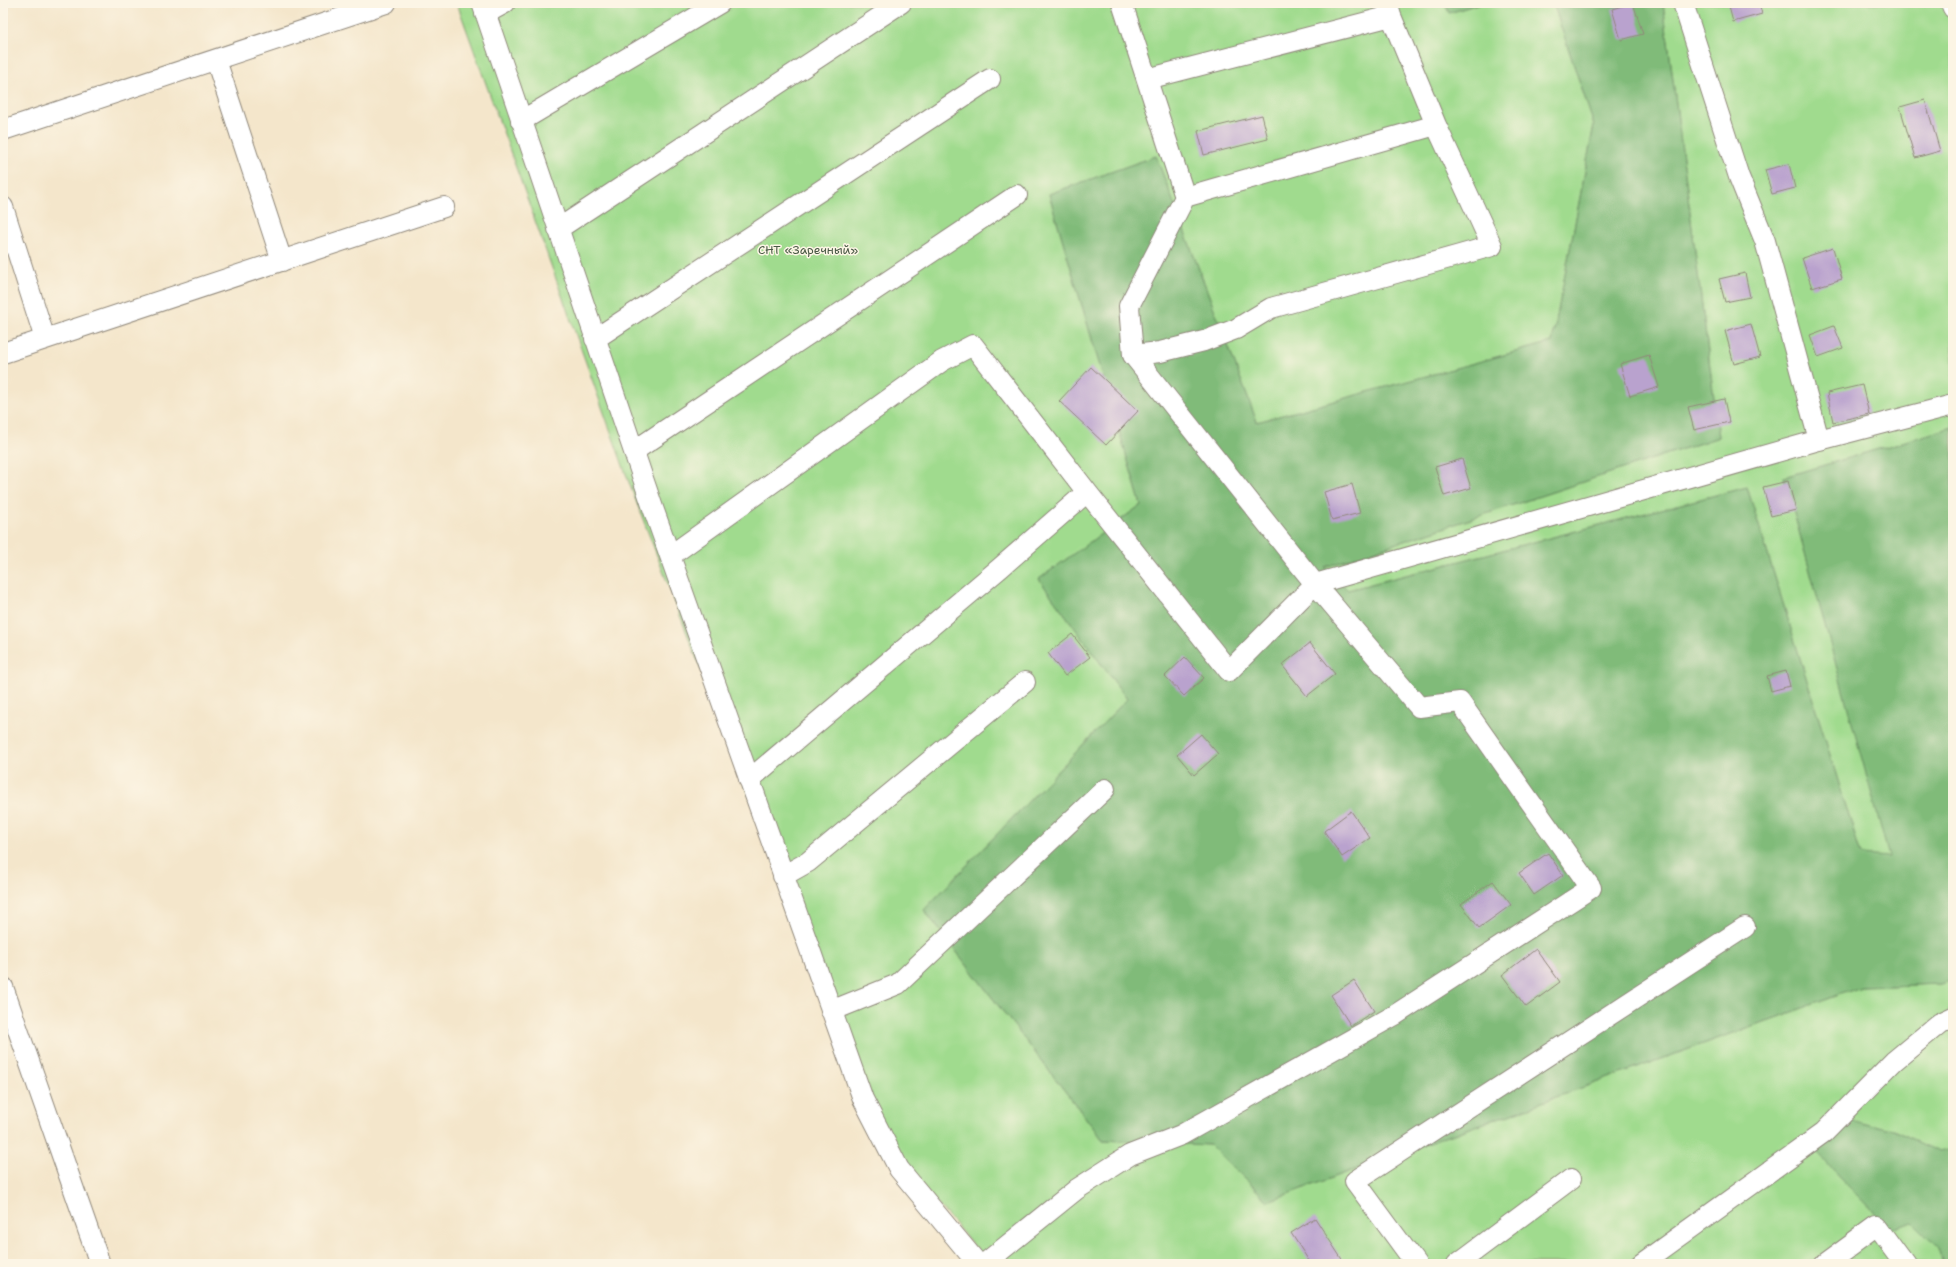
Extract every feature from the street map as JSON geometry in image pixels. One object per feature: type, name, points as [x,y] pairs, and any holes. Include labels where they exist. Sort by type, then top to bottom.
[{"type":"street","points":[[3,130],[386,3]]},
{"type":"street","points":[[505,3],[484,9],[670,556],[863,1099],[899,1169],[978,1264]]},
{"type":"street","points":[[521,121],[720,3]]},
{"type":"street","points":[[558,229],[901,3]]},
{"type":"street","points":[[984,1264],[1077,1189],[1130,1155],[1180,1135],[1395,1015],[1591,888],[1460,702],[1419,706],[1314,584],[1133,355],[1129,306],[1185,197],[1122,3]]},
{"type":"street","points":[[1683,3],[1739,177],[1765,241],[1819,440]]},
{"type":"street","points":[[1951,3],[1953,8]]},
{"type":"street","points":[[1133,355],[1160,352],[1204,341],[1236,329],[1271,308],[1492,246],[1436,125],[1389,9],[1147,80]]},
{"type":"street","points":[[216,60],[282,261]]},
{"type":"street","points":[[595,339],[990,79]]},
{"type":"street","points":[[1185,197],[1436,125]]},
{"type":"street","points":[[634,451],[1017,195]]},
{"type":"street","points":[[3,206],[45,339]]},
{"type":"street","points":[[3,353],[444,207]]},
{"type":"street","points":[[670,556],[942,361],[973,345],[1229,671],[1314,584],[1819,440],[1953,405]]},
{"type":"street","points":[[749,780],[1000,568],[1087,492]]},
{"type":"street","points":[[783,876],[808,862],[1025,682]]},
{"type":"street","points":[[831,1010],[898,984],[1105,789]]},
{"type":"street","points":[[1416,1264],[1355,1181],[1745,927]]},
{"type":"street","points":[[3,987],[100,1264]]},
{"type":"street","points":[[1641,1264],[1823,1133],[1894,1061],[1940,1023],[1953,1017]]},
{"type":"street","points":[[1457,1264],[1571,1179]]},
{"type":"street","points":[[1825,1264],[1877,1226],[1905,1264]]},
{"type":"green space","name":"СНТ «Заречный»","points":[[457,3],[1445,3],[1449,13],[1481,3],[1553,3],[1594,125],[1552,342],[1257,422],[1156,156],[1049,194],[1141,505],[1039,579],[1127,699],[924,910],[1103,1140],[1210,1145],[1268,1201],[1861,987],[1941,984],[1953,980],[1953,1149],[1940,1153],[1893,1131],[1912,1222],[1938,1248],[1943,1264],[990,1264],[883,1142],[631,488]]},
{"type":"green space","points":[[1445,3],[1481,3],[1449,13]]},
{"type":"green space","points":[[1553,3],[1663,3],[1719,437],[1325,567],[1348,590],[1747,487],[1861,855],[1889,857],[1784,477],[1953,427],[1953,980],[1941,984],[1861,987],[1268,1201],[1210,1145],[1103,1140],[924,910],[1127,699],[1039,579],[1141,505],[1049,194],[1156,156],[1257,422],[1552,342],[1594,125]]},
{"type":"green space","points":[[1663,3],[1953,3],[1953,427],[1784,477],[1890,858],[1861,855],[1747,487],[1348,590],[1325,567],[1719,437]]},
{"type":"green space","points":[[1851,1120],[1893,1131],[1940,1152],[1953,1149],[1953,1264],[1943,1264],[1938,1248],[1912,1222],[1891,1229],[1817,1153]]},
{"type":"building","points":[[1633,3],[1643,34],[1621,40],[1612,9]]},
{"type":"building","points":[[1728,3],[1759,3],[1762,14],[1733,22]]},
{"type":"building","points":[[1925,100],[1940,151],[1915,158],[1900,107]]},
{"type":"building","points":[[1262,115],[1268,139],[1204,155],[1198,131]]},
{"type":"building","points":[[1789,164],[1795,188],[1772,194],[1765,170]]},
{"type":"building","points":[[1833,248],[1842,279],[1812,288],[1802,258]]},
{"type":"building","points":[[1745,273],[1750,297],[1725,302],[1719,279]]},
{"type":"building","points":[[1751,324],[1760,357],[1734,364],[1725,331]]},
{"type":"building","points":[[1834,326],[1843,348],[1818,357],[1810,335]]},
{"type":"building","points":[[1649,355],[1659,387],[1630,396],[1620,364]]},
{"type":"building","points":[[1091,367],[1138,411],[1106,445],[1059,401]]},
{"type":"building","points":[[1862,385],[1869,414],[1833,422],[1827,393]]},
{"type":"building","points":[[1724,399],[1729,422],[1694,430],[1688,407]]},
{"type":"building","points":[[1462,459],[1471,488],[1444,496],[1435,467]]},
{"type":"building","points":[[1788,481],[1796,510],[1771,516],[1763,487]]},
{"type":"building","points":[[1352,484],[1360,513],[1332,520],[1324,492]]},
{"type":"building","points":[[1072,634],[1090,657],[1065,676],[1048,653]]},
{"type":"building","points":[[1310,643],[1335,674],[1307,696],[1282,665]]},
{"type":"building","points":[[1185,657],[1204,678],[1184,696],[1165,676]]},
{"type":"building","points":[[1786,671],[1790,686],[1771,691],[1767,676]]},
{"type":"building","points":[[1201,734],[1218,754],[1194,775],[1177,755]]},
{"type":"building","points":[[1351,811],[1370,838],[1342,857],[1324,831]]},
{"type":"building","points":[[1548,853],[1563,875],[1534,895],[1519,873]]},
{"type":"building","points":[[1493,881],[1511,905],[1479,928],[1461,904]]},
{"type":"building","points":[[1536,949],[1560,982],[1526,1007],[1502,975]]},
{"type":"building","points":[[1354,980],[1374,1011],[1351,1026],[1331,995]]},
{"type":"building","points":[[1315,1218],[1345,1264],[1311,1264],[1291,1233]]}]
